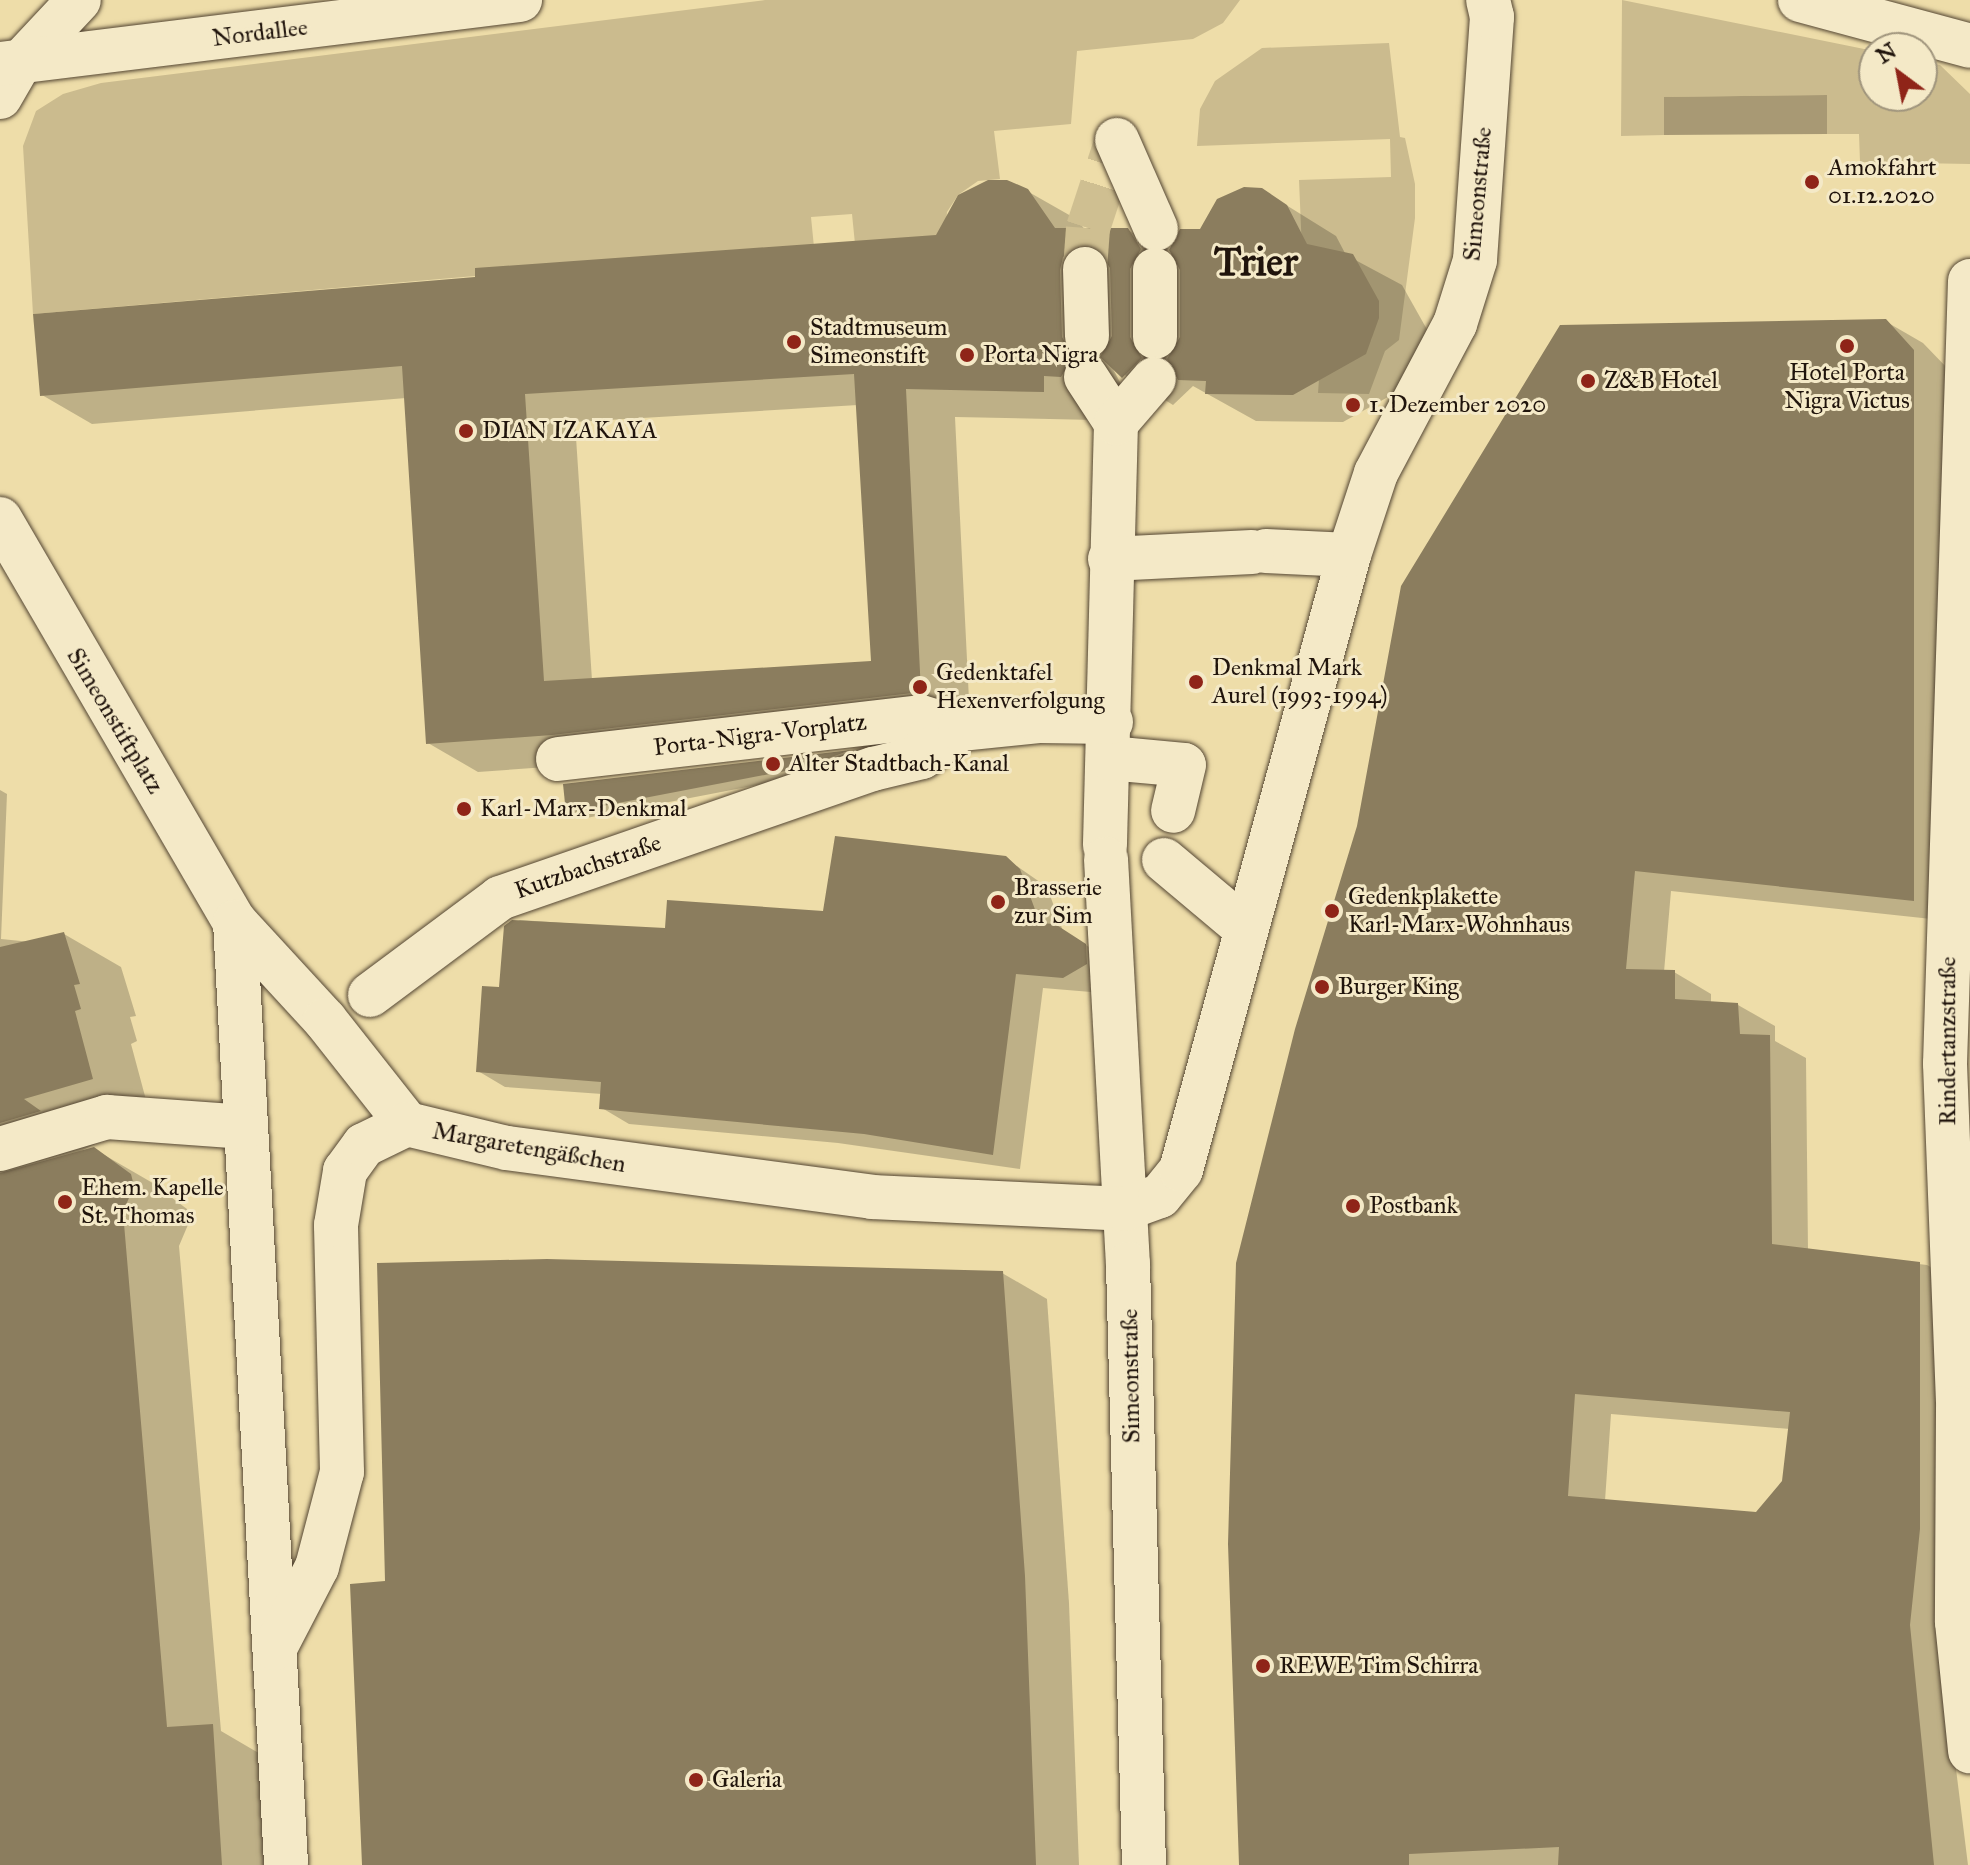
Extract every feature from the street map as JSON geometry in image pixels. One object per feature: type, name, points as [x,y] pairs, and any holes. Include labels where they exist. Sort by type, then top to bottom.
[{"type":"street","points":[[7,75],[79,0]]},
{"type":"street","name":"Nordallee","points":[[7,75],[520,0]]},
{"type":"street","name":"Simeonstraße","points":[[1144,1865],[1124,1209],[1160,1196],[1181,1170],[1349,555],[1376,473],[1455,324],[1475,260],[1492,17],[1488,0]]},
{"type":"street","points":[[1800,0],[1970,46]]},
{"type":"street","points":[[1116,423],[1155,358],[1156,250],[1117,140]]},
{"type":"street","points":[[1085,269],[1086,356],[1116,423],[1110,559],[1110,740],[1106,852],[1124,1209]]},
{"type":"street","name":"Rindertanzstraße","points":[[1970,281],[1945,1064],[1958,1394],[1957,1622],[1970,1751]]},
{"type":"street","name":"Simeonstiftplatz","points":[[0,519],[235,922],[325,1020],[407,1124]]},
{"type":"street","points":[[1110,559],[1259,551],[1349,555]]},
{"type":"street","name":"Porta-Nigra-Vorplatz","points":[[558,759],[921,717],[960,729],[1039,721],[1110,740],[1184,765],[1173,811]]},
{"type":"street","name":"Kutzbachstraße","points":[[370,995],[500,898],[873,769],[922,757],[960,729]]},
{"type":"street","points":[[1164,860],[1245,928]]},
{"type":"street","name":"Simeonstiftplatz","points":[[235,922],[246,1127]]},
{"type":"street","points":[[0,1149],[107,1117],[246,1127],[286,1865]]},
{"type":"street","name":"Margaretengäßchen","points":[[275,1648],[317,1567],[342,1472],[336,1225],[345,1171],[364,1145],[407,1124],[507,1148],[872,1197],[1124,1209]]},
{"type":"shaded area","points":[[765,0],[1240,0],[1223,23],[1193,39],[1077,51],[1071,124],[994,131],[1000,179],[978,181],[958,195],[947,212],[945,235],[855,244],[852,214],[811,217],[814,247],[33,314],[23,146],[36,111],[63,94],[101,83]]},
{"type":"shaded area","points":[[1622,0],[1858,48],[1858,112],[1938,112],[1938,65],[1970,94],[1970,164],[1860,162],[1859,134],[1827,134],[1826,95],[1665,97],[1664,135],[1621,136]]},
{"type":"shaded area","points":[[1389,43],[1400,137],[1405,138],[1415,184],[1415,218],[1399,340],[1385,351],[1369,394],[1318,393],[1320,365],[1361,339],[1371,341],[1374,294],[1302,251],[1299,180],[1391,177],[1390,139],[1197,146],[1200,109],[1215,81],[1262,48]]},
{"type":"shaded area","points":[[1827,95],[1827,134],[1664,135],[1664,97]]},
{"type":"building","points":[[988,180],[1007,180],[1028,189],[1055,228],[1128,228],[1141,249],[1130,269],[1130,337],[1142,358],[1122,378],[1100,357],[1112,336],[1110,268],[1097,247],[1083,244],[1063,257],[1060,270],[1062,337],[1073,356],[1061,377],[1044,376],[1044,392],[906,389],[921,692],[552,735],[426,744],[402,366],[40,396],[33,314],[475,277],[475,268],[936,235],[958,195]],"holes":[[[854,374],[871,661],[544,681],[525,394]]]},
{"type":"building","points":[[1244,187],[1262,188],[1287,205],[1307,244],[1353,254],[1379,301],[1379,318],[1366,354],[1293,395],[1205,394],[1206,381],[1178,380],[1167,359],[1180,337],[1180,270],[1169,250],[1180,229],[1200,229],[1217,199]]},
{"type":"building","points":[[1886,319],[1914,350],[1914,901],[1635,871],[1626,969],[1675,970],[1675,999],[1738,1003],[1740,1034],[1770,1035],[1772,1244],[1920,1262],[1920,1529],[1910,1625],[1934,1865],[1558,1865],[1559,1847],[1409,1854],[1409,1865],[1239,1865],[1228,1544],[1236,1263],[1295,1029],[1357,826],[1401,586],[1560,325]],"holes":[[[1575,1394],[1790,1412],[1782,1481],[1756,1512],[1568,1496]]]},
{"type":"building","points":[[851,750],[801,768],[566,813],[563,784]]},
{"type":"building","points":[[835,836],[1006,856],[1020,869],[1040,923],[1055,924],[1086,944],[1087,964],[1063,978],[1016,974],[993,1155],[864,1134],[599,1109],[601,1082],[476,1072],[482,986],[499,987],[504,926],[512,920],[665,928],[667,900],[823,911]]},
{"type":"building","points":[[64,932],[80,984],[74,985],[81,1009],[75,1011],[93,1079],[24,1099],[41,1111],[0,1123],[0,947]]},
{"type":"building","points":[[94,1147],[131,1174],[134,1186],[123,1212],[167,1727],[213,1724],[222,1865],[0,1865],[0,1173]]},
{"type":"building","points":[[547,1259],[1003,1271],[1025,1576],[1036,1865],[362,1865],[350,1584],[385,1581],[377,1263]]},
{"type":"tunnel","points":[[1085,269],[1088,228],[1117,140]]},
{"type":"place","name":"Amokfahrt 01.12.2020","points":[[1812,182]]},
{"type":"place","name":"Stadtmuseum Simeonstift","points":[[794,342]]},
{"type":"place","name":"Hotel Porta Nigra Victus","points":[[1847,346]]},
{"type":"place","name":"Porta Nigra","points":[[967,355]]},
{"type":"place","name":"Z&B Hotel","points":[[1588,381]]},
{"type":"place","name":"1. Dezember 2020","points":[[1353,405]]},
{"type":"place","name":"DIAN IZAKAYA","points":[[466,431]]},
{"type":"place","name":"Denkmal Mark Aurel (1993-1994)","points":[[1196,682]]},
{"type":"place","name":"Gedenktafel Hexenverfolgung","points":[[920,687]]},
{"type":"place","name":"Alter Stadtbach-Kanal","points":[[773,764]]},
{"type":"place","name":"Karl-Marx-Denkmal","points":[[464,809]]},
{"type":"place","name":"Brasserie zur Sim","points":[[998,902]]},
{"type":"place","name":"Gedenkplakette Karl-Marx-Wohnhaus","points":[[1332,911]]},
{"type":"place","name":"Burger King","points":[[1322,987]]},
{"type":"place","name":"Ehem. Kapelle St. Thomas","points":[[65,1202]]},
{"type":"place","name":"Postbank","points":[[1353,1206]]},
{"type":"place","name":"REWE Tim Schirra","points":[[1263,1666]]},
{"type":"place","name":"Galeria","points":[[696,1780]]},
{"type":"district","name":"Trier","points":[[1256,262]]}]
